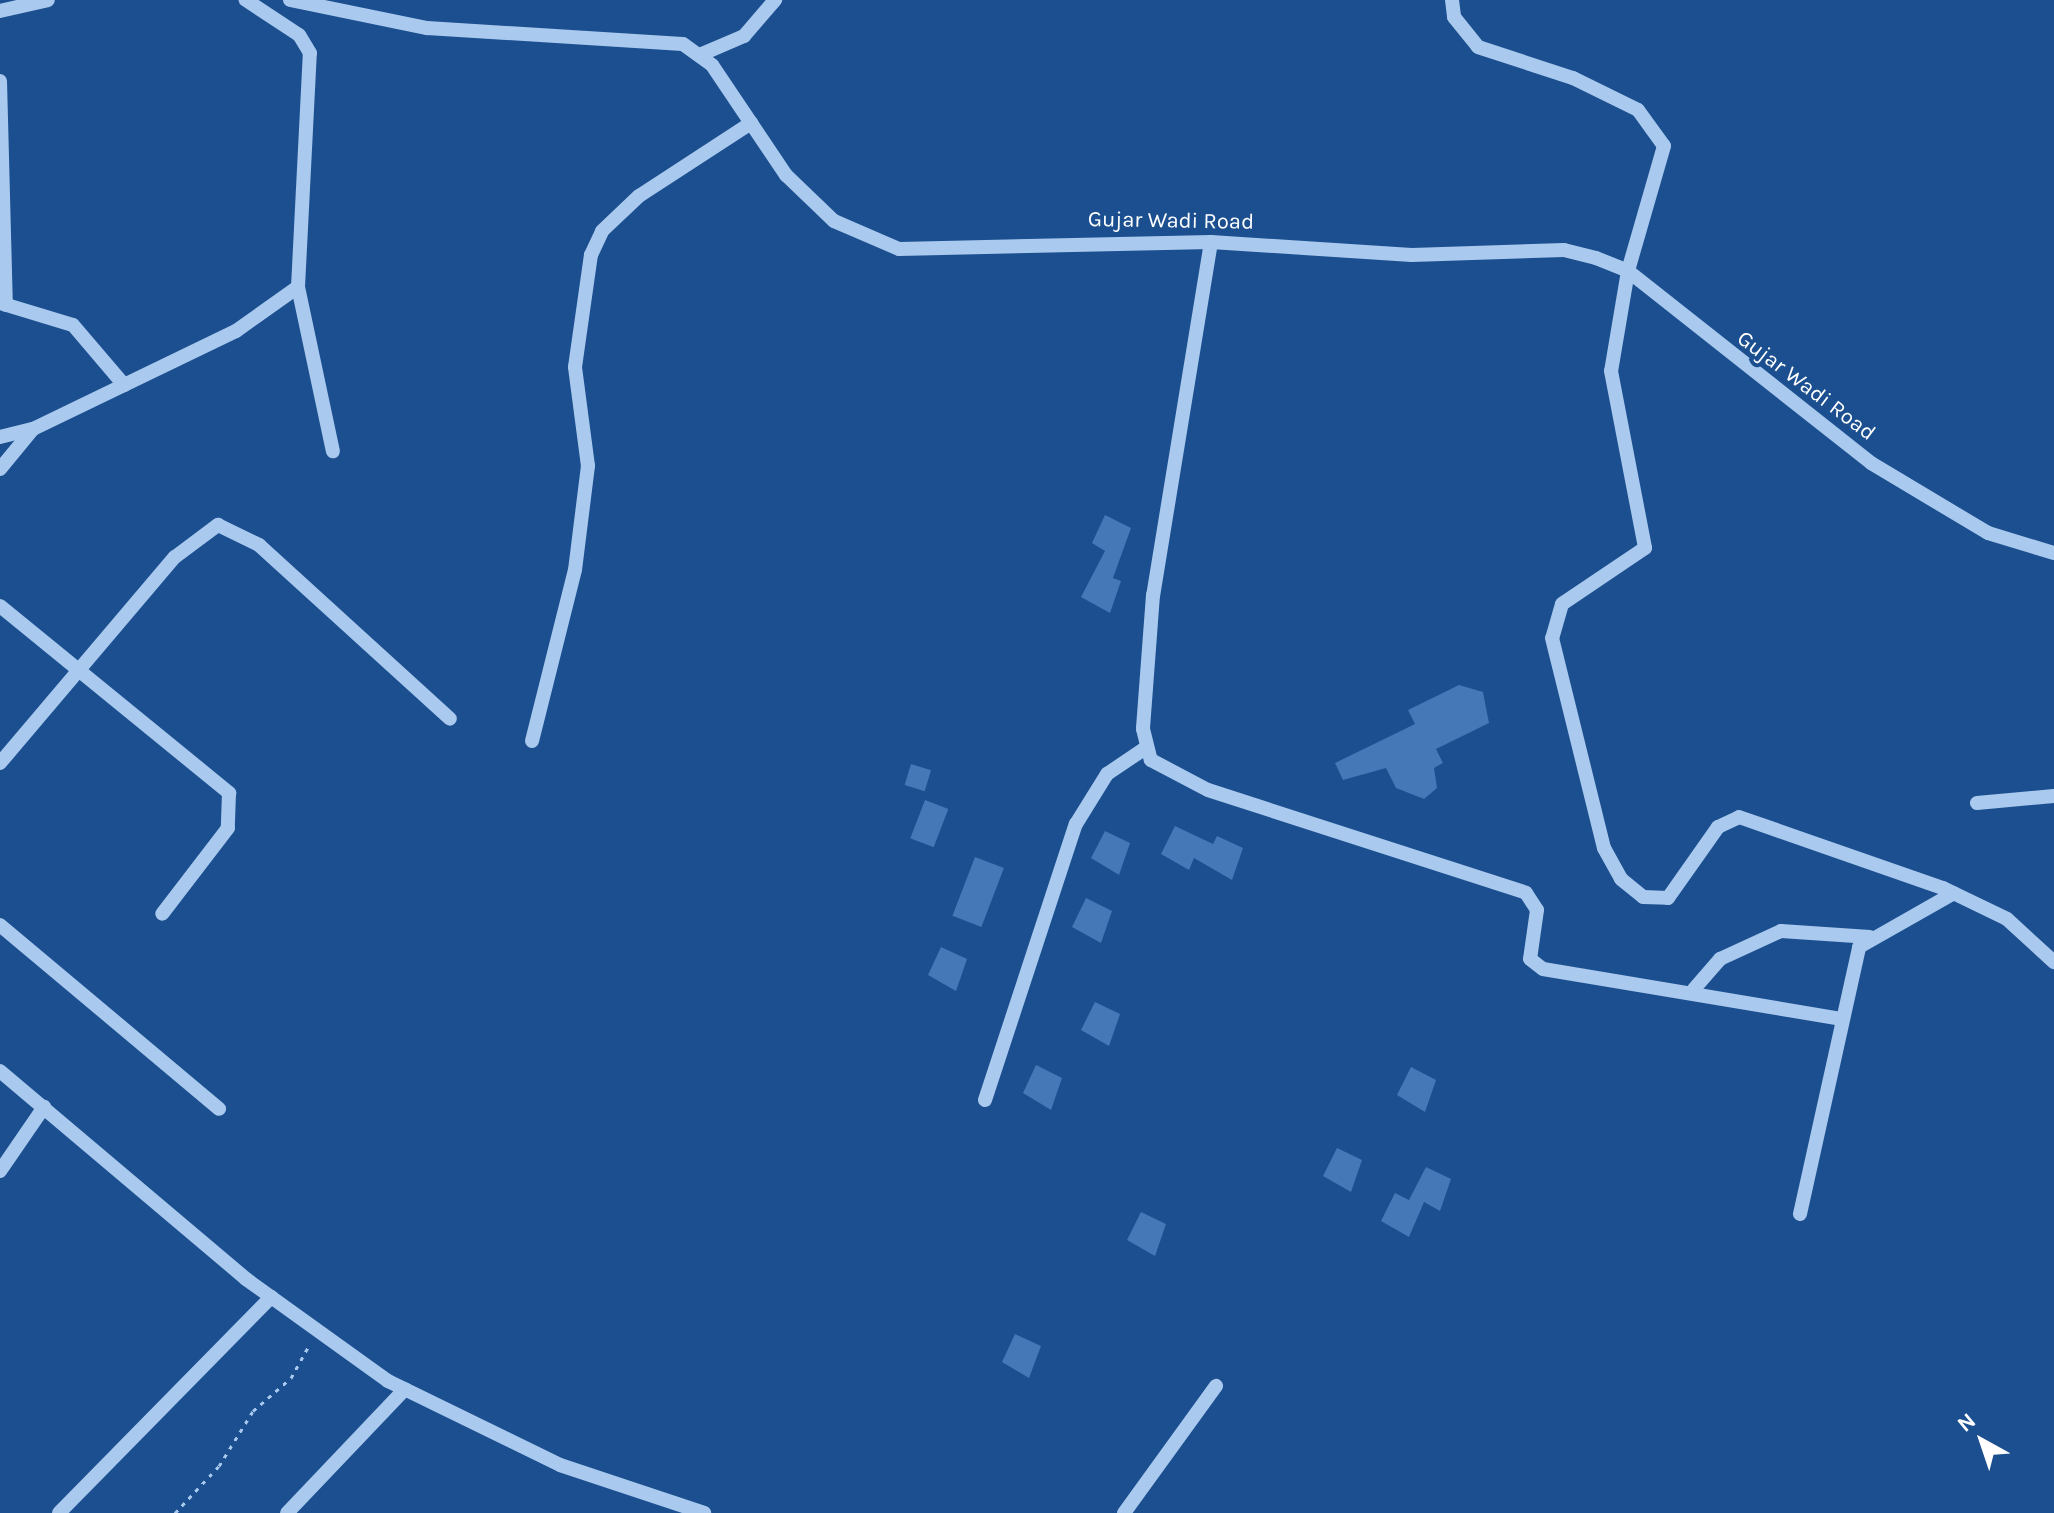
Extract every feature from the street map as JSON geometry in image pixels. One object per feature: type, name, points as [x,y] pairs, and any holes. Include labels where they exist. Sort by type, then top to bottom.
[{"type":"street","points":[[0,11],[48,0]]},
{"type":"street","points":[[246,0],[299,35],[310,53],[298,287],[333,451]]},
{"type":"street","points":[[290,0],[427,28],[543,41],[665,40],[702,54],[744,36],[775,0]]},
{"type":"street","points":[[1452,0],[1454,17],[1478,47],[1573,78],[1652,120],[1664,157],[1628,271],[1611,371],[1645,548],[1562,604],[1552,638],[1604,848],[1634,893],[1663,900],[1718,827],[1739,817],[1954,893],[2007,919],[2054,962]]},
{"type":"street","name":"Gujar Wadi Road","points":[[702,54],[786,175],[834,221],[899,249],[1211,242],[1412,255],[1564,250],[1628,271],[1871,463],[1988,533],[2054,553]]},
{"type":"street","points":[[0,81],[3,304],[73,325],[124,385]]},
{"type":"street","points":[[532,741],[575,570],[589,438],[575,341],[591,255],[602,231],[639,196],[751,123]]},
{"type":"street","points":[[1211,242],[1158,554],[1144,749],[1169,775],[1208,790],[1526,893],[1537,910],[1530,959],[1543,969],[1649,990],[1694,989],[1841,1019]]},
{"type":"street","points":[[0,437],[33,429],[261,317],[298,287]]},
{"type":"street","points":[[0,469],[33,429]]},
{"type":"street","points":[[0,763],[74,667],[175,557],[206,529],[229,526],[450,719]]},
{"type":"street","points":[[0,606],[217,780],[234,806],[228,828],[162,914]]},
{"type":"street","points":[[985,1100],[1076,824],[1107,774],[1144,749]]},
{"type":"street","points":[[1977,803],[2054,796]]},
{"type":"street","points":[[1800,1214],[1853,960],[1870,937],[1954,893]]},
{"type":"street","points":[[0,925],[219,1109]]},
{"type":"street","points":[[1694,989],[1720,959],[1781,931],[1870,937]]},
{"type":"street","points":[[0,1071],[271,1297],[405,1389],[560,1465],[704,1513]]},
{"type":"street","points":[[0,1171],[44,1107]]},
{"type":"street","points":[[59,1513],[271,1297]]},
{"type":"street","points":[[1124,1513],[1216,1386]]},
{"type":"street","points":[[287,1513],[405,1389]]},
{"type":"path","points":[[175,1513],[219,1466],[253,1411],[300,1367],[316,1330]]},
{"type":"building","points":[[1105,515],[1131,528],[1113,578],[1121,581],[1110,613],[1081,597],[1105,551],[1092,543]]},
{"type":"building","points":[[1459,685],[1483,692],[1489,723],[1436,749],[1443,763],[1434,768],[1437,788],[1424,799],[1396,788],[1386,768],[1343,780],[1335,763],[1415,724],[1408,710]]},
{"type":"building","points":[[911,764],[931,770],[925,791],[905,785]]},
{"type":"building","points":[[925,800],[948,809],[934,847],[910,838]]},
{"type":"building","points":[[1175,826],[1213,844],[1217,836],[1243,848],[1232,880],[1194,858],[1189,870],[1161,854]]},
{"type":"building","points":[[1105,831],[1130,843],[1119,875],[1091,858]]},
{"type":"building","points":[[975,857],[1004,868],[981,927],[952,916]]},
{"type":"building","points":[[1086,898],[1112,911],[1101,943],[1072,927]]},
{"type":"building","points":[[941,947],[967,959],[956,991],[928,975]]},
{"type":"building","points":[[1095,1002],[1120,1014],[1109,1046],[1081,1030]]},
{"type":"building","points":[[1036,1065],[1062,1078],[1051,1110],[1023,1093]]},
{"type":"building","points":[[1411,1067],[1436,1080],[1425,1112],[1397,1095]]},
{"type":"building","points":[[1337,1148],[1362,1160],[1351,1192],[1323,1176]]},
{"type":"building","points":[[1426,1167],[1451,1179],[1440,1211],[1424,1202],[1409,1237],[1381,1221],[1395,1193],[1409,1200]]},
{"type":"building","points":[[1141,1212],[1166,1224],[1155,1256],[1127,1240]]},
{"type":"building","points":[[1015,1334],[1041,1346],[1029,1378],[1002,1362]]}]
